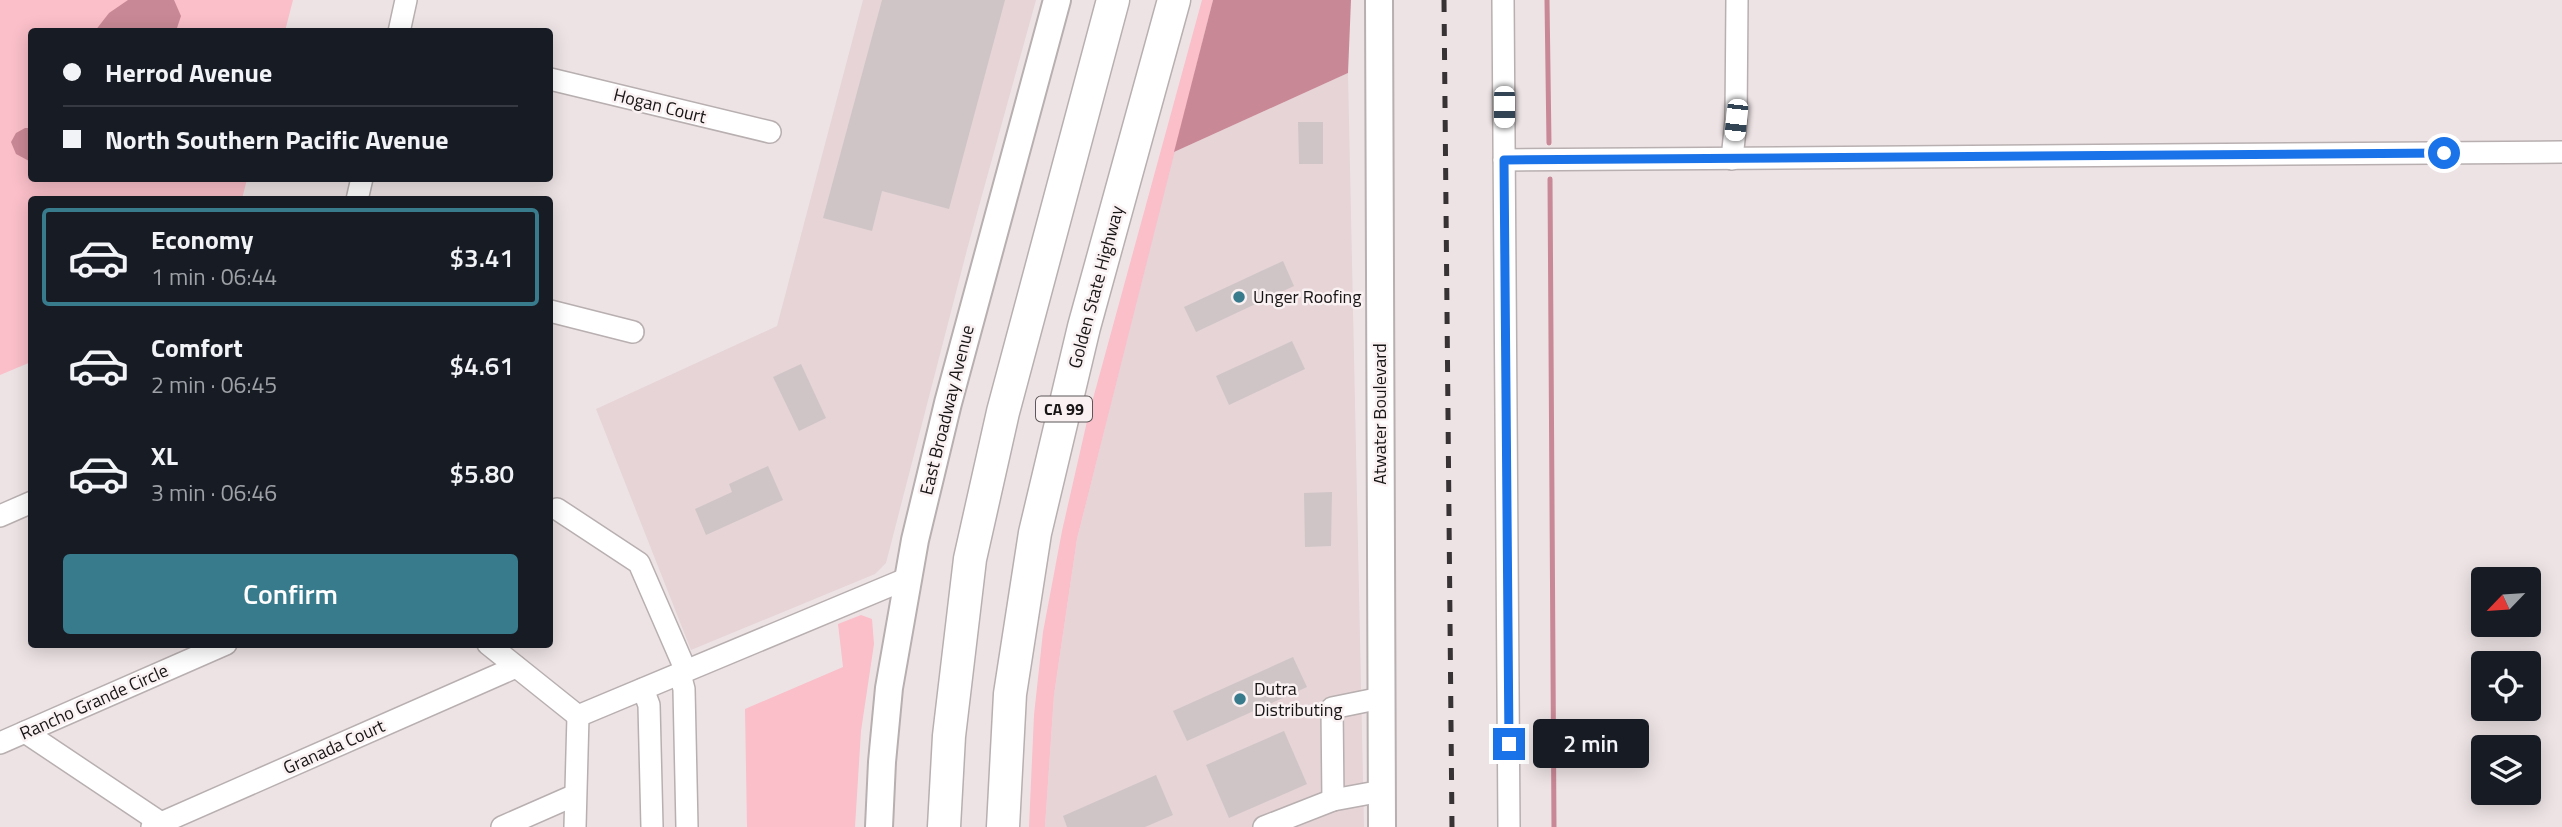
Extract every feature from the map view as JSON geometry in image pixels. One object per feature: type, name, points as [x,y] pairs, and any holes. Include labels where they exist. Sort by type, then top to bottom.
[{"type":"highway","points":[[944,827],[949,736],[970,559],[1003,412],[1113,0]]},
{"type":"highway","name":"Golden State Highway","points":[[1003,827],[1010,694],[1035,533],[1084,327],[1174,0]]},
{"type":"main road","name":"East Broadway Avenue","points":[[879,827],[889,688],[906,579],[948,403],[1057,0]]},
{"type":"main road","name":"Atwater Boulevard","points":[[1379,0],[1382,827]]},
{"type":"street","points":[[400,28],[407,0]]},
{"type":"street","points":[[1503,0],[1509,827]]},
{"type":"street","points":[[1732,159],[1736,120],[1737,0]]},
{"type":"street","name":"Hogan Court","points":[[553,80],[770,132]]},
{"type":"street","points":[[1504,160],[2562,152]]},
{"type":"street","points":[[553,312],[633,332]]},
{"type":"street","points":[[0,516],[28,504]]},
{"type":"street","points":[[558,509],[639,563],[683,672],[687,827]]},
{"type":"street","points":[[578,716],[906,579]]},
{"type":"street","name":"Rancho Grande Circle","points":[[0,743],[217,648]]},
{"type":"street","points":[[493,648],[578,716]]},
{"type":"street","name":"Granada Court","points":[[160,826],[516,667]]},
{"type":"street","points":[[643,689],[649,705],[652,827]]},
{"type":"street","points":[[1333,800],[1332,708],[1381,698]]},
{"type":"street","points":[[575,827],[578,716]]},
{"type":"street","points":[[25,732],[160,826]]},
{"type":"street","points":[[1264,827],[1333,800],[1382,791]]},
{"type":"street","points":[[502,827],[575,795]]},
{"type":"shaded area","points":[[0,0],[293,0],[286,28],[28,28],[28,182],[246,182],[243,196],[28,196],[28,363],[0,375]]},
{"type":"shaded area","points":[[128,0],[174,0],[181,16],[177,28],[97,28],[109,13]]},
{"type":"shaded area","points":[[863,0],[1036,0],[968,246],[886,563],[875,574],[691,650],[596,409],[777,326]]},
{"type":"shaded area","points":[[1202,0],[1213,0],[1077,539],[1054,695],[1045,827],[1029,827],[1034,715],[1043,632],[1062,531],[1088,417]]},
{"type":"shaded area","points":[[1213,0],[1351,0],[1348,73],[1174,152]]},
{"type":"shaded area","points":[[1348,73],[1364,827],[1045,827],[1054,695],[1077,539],[1174,152]]},
{"type":"shaded area","points":[[28,128],[28,160],[16,154],[11,142],[16,133]]},
{"type":"shaded area","points":[[861,615],[872,619],[874,644],[861,731],[855,827],[747,827],[745,709],[843,667],[838,624]]},
{"type":"building","points":[[882,0],[1005,0],[949,209],[882,191],[872,231],[823,218]]},
{"type":"building","points":[[1298,122],[1323,122],[1323,164],[1299,164]]},
{"type":"building","name":"Unger Roofing","points":[[1283,261],[1294,286],[1196,332],[1184,307]]},
{"type":"building","points":[[1292,341],[1305,369],[1229,405],[1216,376]]},
{"type":"building","points":[[801,364],[826,418],[799,431],[773,377]]},
{"type":"building","points":[[768,466],[783,500],[706,535],[695,509],[732,492],[729,484]]},
{"type":"building","points":[[1332,492],[1331,546],[1305,547],[1304,493]]},
{"type":"building","name":"Dutra Distributing","points":[[1293,657],[1307,687],[1187,741],[1173,711]]},
{"type":"building","points":[[1284,731],[1307,784],[1229,818],[1206,765]]},
{"type":"building","points":[[1156,775],[1173,815],[1145,827],[1067,827],[1063,816]]},
{"type":"waterway","points":[[1547,0],[1549,143]]},
{"type":"waterway","points":[[1550,179],[1554,827]]},
{"type":"railway","points":[[1444,0],[1452,827]]},
{"type":"place","name":"Unger Roofing","points":[[1239,297]]},
{"type":"place","name":"Dutra Distributing","points":[[1240,699]]},
{"type":"route","points":[[1509,744],[1504,160],[2444,153]]}]
